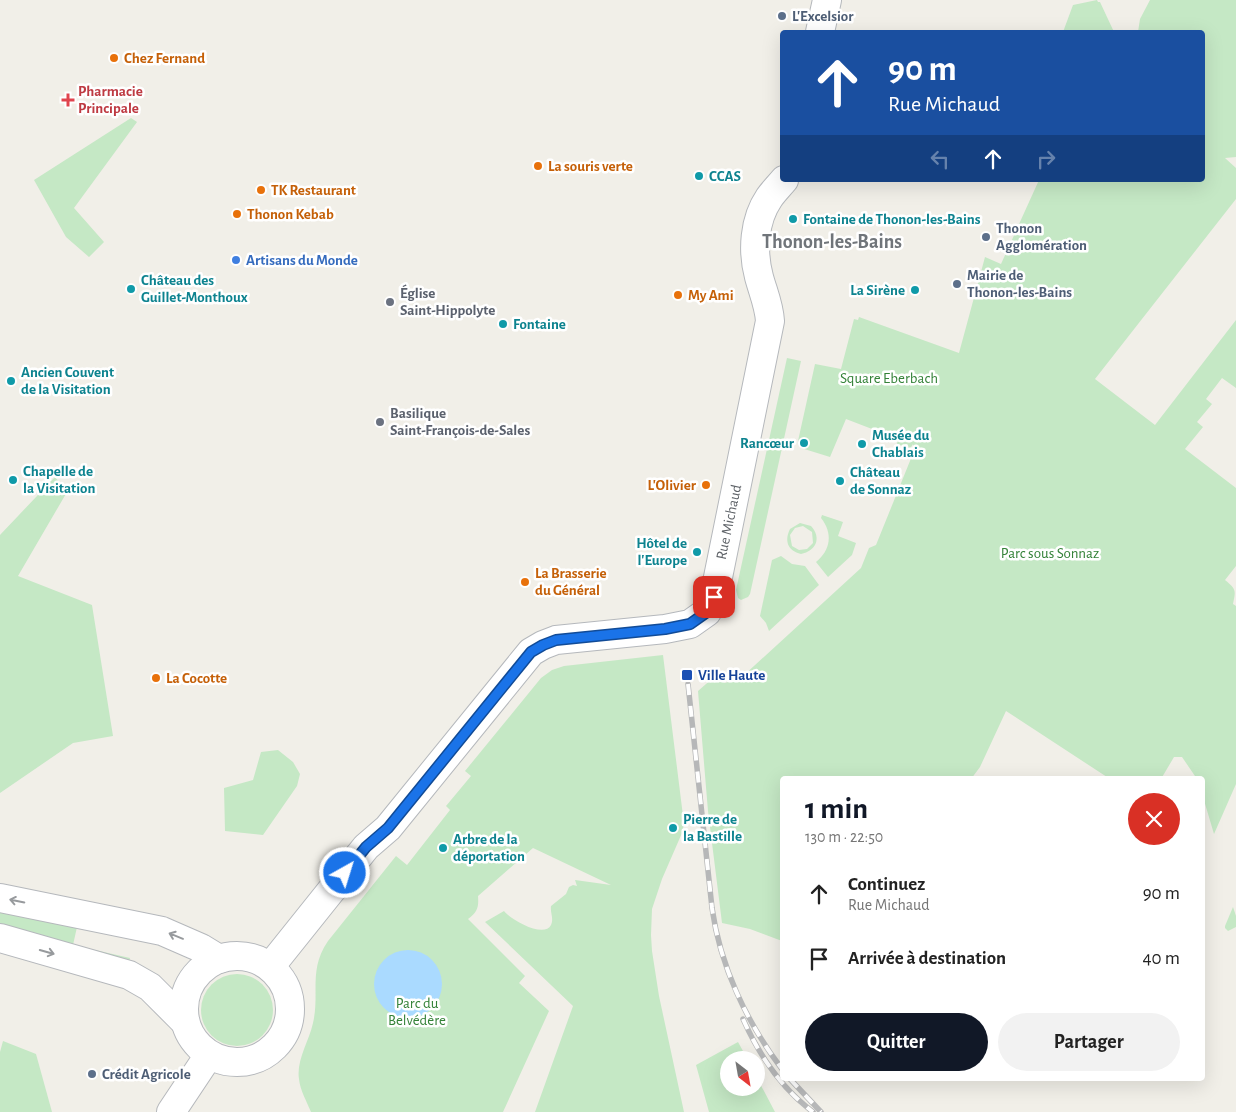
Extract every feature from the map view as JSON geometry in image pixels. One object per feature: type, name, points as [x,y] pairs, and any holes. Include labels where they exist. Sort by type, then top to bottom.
[{"type":"street","points":[[820,30],[827,0]]},
{"type":"street","name":"Rue Michaud","points":[[270,967],[366,847],[388,828],[525,658],[543,645],[564,639],[665,629],[690,624],[707,612],[714,597],[770,322],[770,312],[756,259],[756,232],[764,207],[783,182]]},
{"type":"street","points":[[0,898],[162,931],[201,948],[219,959]]},
{"type":"street","points":[[0,938],[129,975],[150,987],[185,1022],[196,1044],[209,1054],[226,1061],[245,1062],[270,1051],[282,1038],[286,1030],[290,1013],[288,996],[281,980],[270,967],[249,957],[234,956],[219,959],[202,969],[189,985],[184,999],[185,1022]]},
{"type":"street","points":[[171,1112],[209,1054]]},
{"type":"green space","points":[[1097,0],[1100,2],[1113,30],[1064,30],[1073,5]]},
{"type":"green space","name":"Parc sous Sonnaz","points":[[1150,0],[1236,0],[1236,157],[1225,158],[1236,168],[1236,199],[1095,379],[1155,425],[1236,320],[1236,388],[1222,378],[1206,399],[1212,404],[1197,422],[1203,427],[1185,449],[1236,488],[1236,566],[1225,580],[1234,590],[1233,604],[1236,606],[1236,784],[1214,834],[1205,804],[1205,776],[1195,776],[1182,757],[1174,757],[1163,776],[1105,776],[1006,711],[980,767],[973,776],[780,776],[780,940],[750,929],[722,923],[708,811],[698,691],[714,677],[725,683],[742,677],[861,568],[869,548],[876,545],[914,451],[913,444],[910,449],[897,444],[898,439],[846,419],[830,457],[801,448],[798,441],[815,364],[841,369],[854,319],[858,320],[859,317],[959,353],[985,257],[1001,264],[1038,182],[1205,182],[1205,30],[1138,30],[1140,19]]},
{"type":"green space","points":[[131,118],[137,122],[74,208],[104,242],[89,257],[66,237],[34,180]]},
{"type":"green space","points":[[787,358],[801,361],[750,594],[741,600],[738,598],[736,590]]},
{"type":"green space","points":[[55,477],[67,492],[18,576],[92,605],[113,736],[73,743],[0,793],[0,535]]},
{"type":"green space","points":[[822,515],[843,522],[838,536],[856,543],[852,555],[828,577],[816,562],[825,552],[829,541],[829,535],[821,518]]},
{"type":"green space","points":[[800,523],[811,526],[817,539],[814,547],[801,554],[793,551],[787,541],[790,529]],"holes":[[[803,526],[812,532],[813,543],[807,549],[799,550],[792,546],[790,535],[795,528]]]},
{"type":"green space","points":[[781,556],[792,564],[805,566],[819,585],[769,631],[766,623],[760,616],[772,560]]},
{"type":"green space","name":"Parc du Belvédère","points":[[663,655],[684,824],[652,909],[651,935],[659,996],[684,1112],[535,1112],[573,1006],[485,922],[504,911],[513,919],[527,926],[535,929],[547,929],[552,922],[551,906],[566,894],[569,887],[577,886],[575,880],[611,885],[533,848],[478,896],[477,909],[468,919],[525,976],[519,983],[549,1011],[503,1112],[311,1112],[301,1087],[299,1065],[313,1023],[318,962],[328,941],[396,856],[407,865],[450,810],[446,806],[471,776],[465,771],[541,678],[552,670],[564,666]]},
{"type":"green space","points":[[278,750],[293,762],[300,774],[297,786],[263,835],[225,831],[224,788],[253,780],[261,752]]},
{"type":"green space","points":[[0,907],[135,936],[134,940],[77,927],[73,945],[130,958],[129,962],[0,930]]},
{"type":"green space","points":[[1233,907],[1236,916],[1236,927],[1228,931],[1225,926]]},
{"type":"green space","points":[[237,974],[257,980],[267,990],[273,1010],[267,1030],[257,1040],[237,1046],[217,1040],[207,1030],[201,1010],[207,990],[217,980]]},
{"type":"green space","points":[[3,1041],[36,1054],[52,1112],[0,1112],[0,1052]]},
{"type":"green space","points":[[738,1042],[743,1051],[722,1051]]},
{"type":"green space","points":[[720,1052],[720,1096],[765,1096],[765,1093],[775,1112],[709,1112],[696,1065]]},
{"type":"water","points":[[401,950],[415,950],[427,955],[437,965],[442,977],[442,991],[437,1003],[427,1013],[415,1018],[401,1018],[389,1013],[379,1003],[374,991],[374,977],[379,965],[389,955]]},
{"type":"railway","points":[[688,684],[712,908],[721,951],[737,993],[757,1033],[780,1066]]},
{"type":"railway","points":[[743,1019],[756,1045],[780,1081]]},
{"type":"railway","points":[[780,1081],[801,1103],[813,1112]]},
{"type":"railway","points":[[792,1081],[821,1112]]},
{"type":"place","name":"L'Excelsior","points":[[782,16]]},
{"type":"place","name":"Chez Fernand","points":[[114,58]]},
{"type":"place","name":"Pharmacie Principale","points":[[68,100]]},
{"type":"place","name":"La souris verte","points":[[538,166]]},
{"type":"place","name":"CCAS","points":[[699,176]]},
{"type":"place","name":"TK Restaurant","points":[[261,190]]},
{"type":"place","name":"Thonon Kebab","points":[[237,214]]},
{"type":"place","name":"Fontaine de Thonon-les-Bains","points":[[793,219]]},
{"type":"place","name":"Thonon Agglomération","points":[[986,237]]},
{"type":"place","name":"Artisans du Monde","points":[[236,260]]},
{"type":"place","name":"Mairie de Thonon-les-Bains","points":[[957,284]]},
{"type":"place","name":"Château des Guillet-Monthoux","points":[[131,289]]},
{"type":"place","name":"La Sirène","points":[[915,290]]},
{"type":"place","name":"My Ami","points":[[678,295]]},
{"type":"place","name":"Église Saint-Hippolyte","points":[[390,302]]},
{"type":"place","name":"Fontaine","points":[[503,324]]},
{"type":"place","name":"Ancien Couvent de la Visitation","points":[[11,381]]},
{"type":"place","name":"Basilique Saint-François-de-Sales","points":[[380,422]]},
{"type":"place","name":"Rancœur","points":[[804,443]]},
{"type":"place","name":"Musée du Chablais","points":[[862,444]]},
{"type":"place","name":"Chapelle de la Visitation","points":[[13,480]]},
{"type":"place","name":"Château de Sonnaz","points":[[840,481]]},
{"type":"place","name":"L'Olivier","points":[[706,485]]},
{"type":"place","name":"Hôtel de l'Europe","points":[[697,552]]},
{"type":"place","name":"La Brasserie du Général","points":[[525,582]]},
{"type":"place","name":"Ville Haute","points":[[687,675]]},
{"type":"place","name":"La Cocotte","points":[[156,678]]},
{"type":"place","name":"Pierre de la Bastille","points":[[673,828]]},
{"type":"place","name":"Arbre de la déportation","points":[[443,848]]},
{"type":"place","name":"Crédit Agricole","points":[[92,1074]]},
{"type":"district","name":"Thonon-les-Bains","points":[[832,242]]},
{"type":"route","points":[[345,873],[366,847],[388,828],[531,652],[556,640],[665,629],[690,624],[704,616],[714,597]]},
{"type":"park label","name":"Square Eberbach","points":[[889,378]]}]
